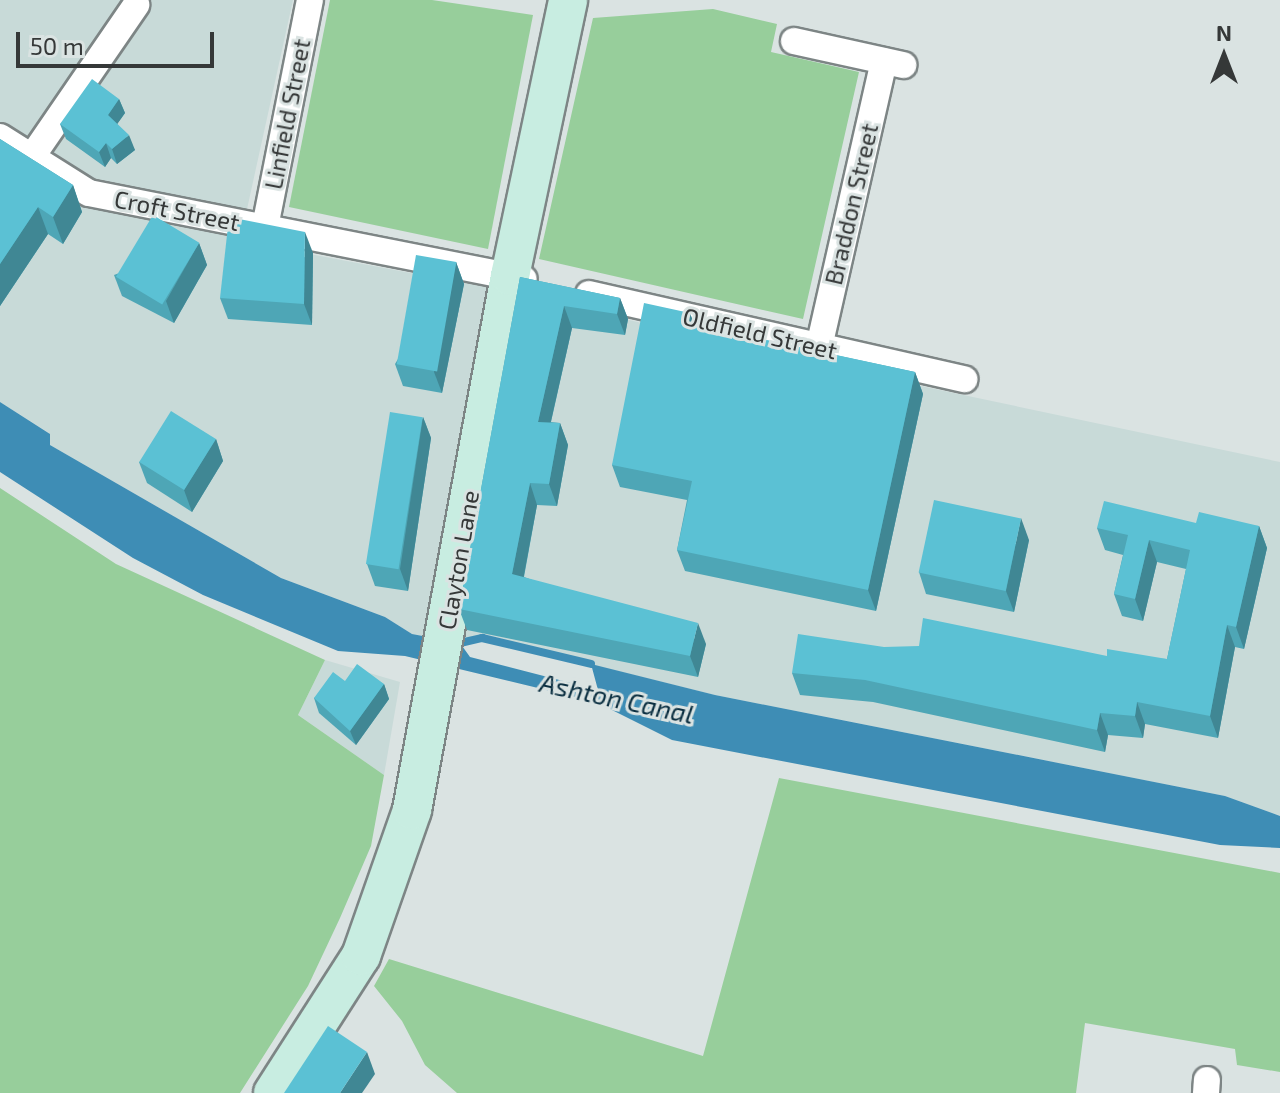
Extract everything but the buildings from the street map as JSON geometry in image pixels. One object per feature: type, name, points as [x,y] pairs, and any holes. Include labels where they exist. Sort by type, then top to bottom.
[{"type":"street","name":"Linfield Street","points":[[265,227],[310,0]]},
{"type":"street","name":"Clayton Lane","points":[[273,1093],[361,956],[412,810],[510,276],[568,0]]},
{"type":"street","points":[[31,158],[136,5]]},
{"type":"street","name":"Braddon Street","points":[[794,41],[893,63],[819,347]]},
{"type":"street","name":"Croft Street","points":[[0,137],[89,193],[510,276]]},
{"type":"street","name":"Oldfield Street","points":[[510,276],[964,379]]},
{"type":"shaded area","points":[[0,0],[293,0],[240,241],[491,288],[840,369],[1280,462],[1280,816],[1225,796],[715,695],[482,638],[460,643],[412,634],[385,617],[281,578],[50,445],[49,433],[0,402]]},
{"type":"shaded area","points":[[325,660],[400,682],[384,775],[298,715]]},
{"type":"green space","points":[[330,0],[432,0],[533,15],[488,249],[289,207]]},
{"type":"green space","points":[[713,9],[777,24],[771,52],[859,72],[803,319],[539,259],[593,18]]},
{"type":"green space","points":[[0,488],[116,564],[325,660],[298,715],[384,775],[371,846],[340,918],[308,986],[240,1093],[0,1093]]},
{"type":"green space","points":[[779,778],[1280,873],[1280,1072],[1237,1065],[1235,1049],[1085,1023],[1076,1093],[457,1093],[425,1065],[402,1021],[374,986],[389,959],[703,1056]]},
{"type":"water","name":"Ashton Canal","points":[[0,402],[50,434],[50,445],[281,578],[385,617],[412,634],[460,643],[470,657],[598,690],[591,664],[715,695],[1225,796],[1280,816],[1280,848],[1220,845],[672,740],[596,702],[405,656],[338,651],[203,595],[133,558],[0,472]]},
{"type":"waterway","name":"Ashton Canal","points":[[460,643],[482,638],[591,664]]}]
